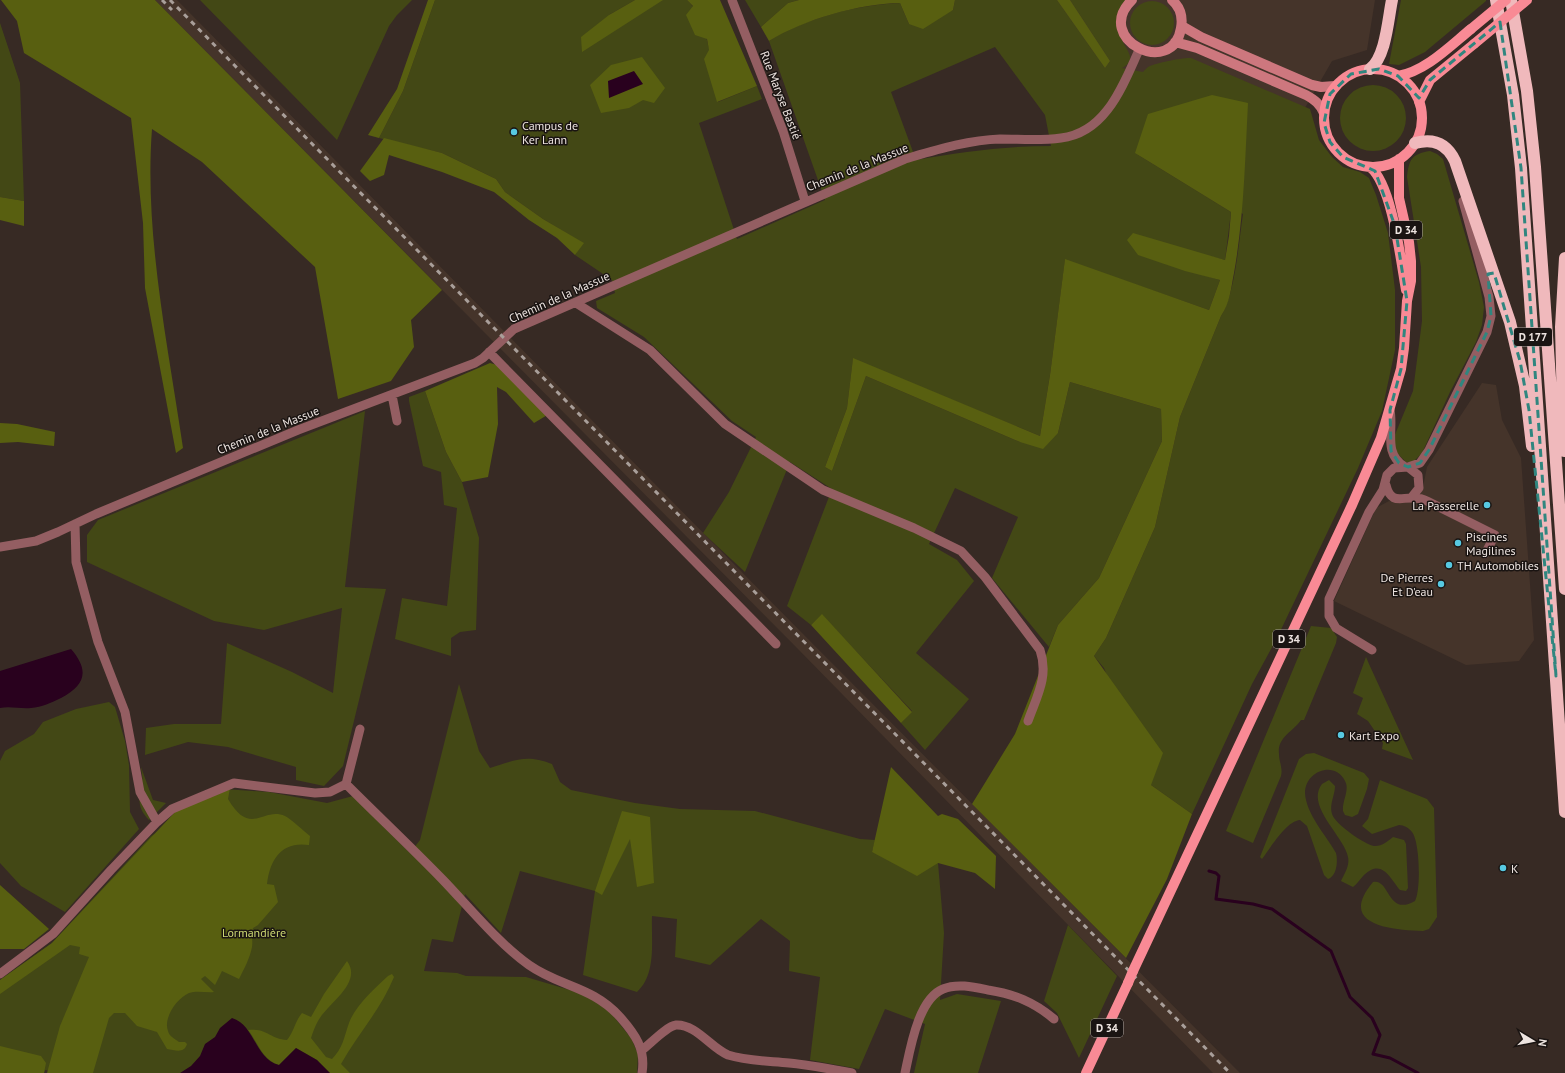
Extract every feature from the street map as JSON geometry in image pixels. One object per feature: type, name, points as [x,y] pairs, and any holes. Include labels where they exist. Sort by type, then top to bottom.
[{"type":"highway","points":[[1370,69],[1380,57],[1392,0]]},
{"type":"highway","name":"D 177","points":[[1496,0],[1513,95],[1521,168],[1565,812]]},
{"type":"highway","name":"D 177","points":[[1511,0],[1527,91],[1535,167],[1565,589]]},
{"type":"highway","points":[[1415,143],[1427,141],[1443,144],[1451,152],[1510,322],[1526,386],[1556,676]]},
{"type":"highway","points":[[1565,258],[1561,327],[1565,494]]},
{"type":"main road","points":[[1398,76],[1414,71],[1426,64],[1506,0]]},
{"type":"main road","points":[[1419,102],[1430,80],[1527,0]]},
{"type":"main road","points":[[1370,69],[1389,71],[1398,76],[1410,87],[1419,102],[1422,123],[1415,143],[1399,159],[1390,164],[1370,167],[1351,162],[1336,150],[1326,133],[1324,113],[1330,94],[1335,86],[1351,74],[1370,69]]},
{"type":"main road","name":"D 34","points":[[1086,1073],[1356,498],[1390,410],[1401,369],[1406,326],[1407,301],[1411,281],[1409,242],[1399,198],[1399,159]]},
{"type":"main road","name":"D 34","points":[[1370,167],[1375,171],[1381,183],[1395,226],[1407,301]]},
{"type":"street","name":"Rue Maryse Bastié","points":[[732,0],[783,131],[805,201]]},
{"type":"street","points":[[1132,0],[1123,16],[1123,29],[1129,41],[1139,50],[1156,52],[1166,49],[1175,42],[1182,26],[1181,14],[1172,0]]},
{"type":"street","points":[[1182,26],[1201,37],[1312,85],[1321,87],[1335,86]]},
{"type":"street","points":[[1175,42],[1197,48],[1306,95],[1314,100],[1321,107],[1324,113]]},
{"type":"street","name":"Chemin de la Massue","points":[[0,546],[36,541],[96,514],[290,433],[475,363],[514,329],[805,201],[905,159],[946,148],[1000,139],[1043,140],[1072,135],[1096,122],[1112,105],[1139,50]]},
{"type":"street","points":[[1459,176],[1463,200],[1489,298],[1490,320],[1482,343],[1429,450],[1420,463],[1394,468],[1390,471],[1387,475],[1386,485],[1388,492],[1393,497],[1400,500],[1411,498],[1427,500],[1495,535],[1485,554]]},
{"type":"street","points":[[576,303],[650,350],[725,424],[823,490],[914,528],[961,551],[985,577],[1040,650],[1045,664],[1043,682],[1028,721]]},
{"type":"street","points":[[489,352],[776,644]]},
{"type":"street","points":[[392,395],[397,421]]},
{"type":"street","points":[[1390,410],[1392,422],[1390,447],[1396,460],[1418,475],[1419,488],[1427,500]]},
{"type":"street","points":[[1372,650],[1336,628],[1329,616],[1328,608],[1332,590],[1369,512],[1386,485]]},
{"type":"street","points":[[1411,498],[1419,488]]},
{"type":"street","points":[[1375,503],[1393,497]]},
{"type":"street","points":[[75,524],[76,562],[98,642],[125,712],[140,792],[157,822]]},
{"type":"street","points":[[0,974],[53,934],[157,822],[172,809],[234,782],[316,793],[330,792],[346,784],[360,729]]},
{"type":"street","points":[[346,784],[409,844],[495,934],[528,964],[555,979],[586,990],[605,1003],[620,1017],[642,1050],[644,1061],[642,1073]]},
{"type":"street","points":[[905,1073],[918,1023],[930,999],[941,989],[964,986],[1012,995],[1035,1004],[1054,1020]]},
{"type":"street","points":[[642,1050],[675,1025],[692,1030],[713,1046],[728,1054],[747,1059],[814,1066],[852,1073]]},
{"type":"highlighted area","points":[[1500,22],[1521,168],[1556,676],[1529,410],[1520,361],[1494,273],[1488,274],[1491,316],[1487,332],[1429,450],[1420,463],[1408,467],[1399,463],[1391,451],[1390,410],[1401,369],[1407,301],[1395,226],[1375,171],[1343,157],[1330,142],[1324,123],[1330,94],[1351,74],[1379,69],[1398,76],[1419,98],[1430,80]]},
{"type":"shaded area","points":[[155,0],[177,0],[806,637],[1240,1073],[1213,1073],[797,648]]},
{"type":"shaded area","points":[[975,0],[1375,0],[1367,50],[1332,61],[1298,120],[1138,108]]},
{"type":"shaded area","points":[[634,71],[643,84],[609,98],[608,81]]},
{"type":"shaded area","points":[[1482,383],[1496,385],[1502,420],[1521,458],[1534,640],[1519,661],[1466,665],[1334,601],[1376,508],[1389,501],[1399,502],[1423,487],[1427,467]]},
{"type":"shaded area","points":[[71,649],[81,664],[83,671],[80,683],[69,693],[39,707],[0,708],[0,671]]},
{"type":"shaded area","points":[[232,1018],[246,1027],[265,1056],[271,1062],[279,1065],[296,1048],[317,1060],[330,1073],[180,1073],[191,1066],[200,1056],[205,1044],[215,1037],[220,1028]]},
{"type":"green space","points":[[1,0],[155,0],[442,290],[411,320],[414,347],[391,381],[338,399],[315,267],[202,162],[152,129],[150,168],[154,248],[164,329],[183,448],[176,453],[145,288],[143,223],[131,118],[24,53],[17,21]]},
{"type":"green space","points":[[200,0],[412,0],[397,15],[389,26],[337,140]]},
{"type":"green space","points":[[428,0],[435,0],[403,91],[379,138],[368,135],[397,89]]},
{"type":"green space","points":[[435,0],[635,0],[609,15],[662,0],[687,0],[700,20],[705,33],[712,62],[718,102],[757,86],[762,99],[699,123],[737,239],[825,200],[769,41],[815,19],[849,10],[900,3],[909,24],[953,10],[955,0],[1057,0],[1105,68],[1110,61],[1070,0],[1127,0],[1122,22],[1121,35],[1129,52],[1130,60],[1122,68],[1143,72],[1149,66],[1158,63],[1191,58],[1310,109],[1319,140],[1332,157],[1343,167],[1360,172],[1369,178],[1376,195],[1388,233],[1395,290],[1395,350],[1382,411],[1358,468],[1277,638],[1252,684],[1192,814],[1151,785],[1104,668],[1094,656],[1106,638],[1155,527],[1180,417],[1230,295],[1236,267],[1243,214],[1135,153],[1231,212],[1225,260],[1197,253],[1166,264],[1220,280],[1209,310],[1065,260],[1050,375],[1040,436],[853,359],[847,408],[825,467],[832,471],[866,376],[1020,442],[1058,433],[1070,382],[1161,409],[1162,441],[1099,578],[1058,625],[1049,647],[992,578],[1018,517],[955,488],[929,544],[957,560],[974,581],[916,653],[969,699],[925,750],[901,723],[912,711],[822,615],[811,625],[787,606],[832,489],[790,462],[745,572],[703,533],[729,492],[756,437],[732,421],[644,337],[597,308],[596,301],[615,293],[612,280],[575,255],[583,243],[543,219],[505,192],[496,179],[442,153],[379,138],[403,91]],"holes":[[[995,47],[1045,115],[1051,146],[983,150],[916,160],[891,92]]]},
{"type":"green space","points":[[635,0],[663,0],[582,52],[581,37],[609,15]]},
{"type":"green space","points":[[687,0],[720,0],[757,86],[717,102],[704,59],[709,50],[707,39],[695,35],[686,15],[693,6]]},
{"type":"green space","points":[[745,0],[799,0],[788,3],[761,27]]},
{"type":"green space","points":[[799,0],[955,0],[953,10],[923,29],[909,24],[900,3],[884,4],[867,6],[832,14],[799,26],[769,41],[761,27],[788,3]]},
{"type":"green space","points":[[1057,0],[1070,0],[1110,61],[1105,68]]},
{"type":"green space","points":[[1401,0],[1486,1],[1425,52],[1399,65],[1389,64]]},
{"type":"green space","points":[[1152,1],[1164,5],[1170,11],[1174,23],[1170,35],[1164,41],[1152,45],[1140,41],[1134,35],[1130,23],[1134,11],[1140,5]]},
{"type":"green space","points":[[0,23],[20,83],[24,201],[0,197]]},
{"type":"green space","points":[[642,57],[665,88],[654,103],[643,100],[629,108],[601,113],[590,85],[611,65]]},
{"type":"green space","points":[[1373,85],[1386,88],[1396,95],[1403,105],[1406,118],[1403,131],[1396,141],[1386,148],[1373,151],[1360,148],[1350,141],[1343,131],[1340,118],[1343,105],[1350,95],[1360,88]]},
{"type":"green space","points":[[1212,95],[1248,103],[1242,210],[1231,290],[1224,311],[1180,417],[1155,527],[1106,638],[1094,656],[1163,753],[1151,785],[1192,814],[1167,879],[1126,958],[972,804],[1015,734],[1058,625],[1099,578],[1162,441],[1161,409],[1070,382],[1058,433],[1043,449],[1020,442],[866,376],[832,471],[825,467],[847,408],[853,358],[1040,436],[1050,375],[1065,259],[1209,310],[1220,280],[1185,271],[1138,255],[1127,240],[1133,233],[1225,260],[1231,212],[1135,153],[1148,114]]},
{"type":"green space","points":[[384,138],[442,153],[496,179],[505,192],[543,219],[584,243],[575,255],[557,238],[529,220],[494,192],[442,172],[389,155],[384,175],[370,181],[360,171]]},
{"type":"green space","points":[[1430,151],[1443,159],[1479,282],[1484,307],[1482,325],[1476,342],[1450,392],[1422,453],[1413,462],[1406,462],[1396,452],[1394,437],[1413,391],[1422,321],[1421,267],[1407,177],[1412,159],[1419,154]]},
{"type":"green space","points":[[0,197],[24,201],[24,226],[0,220]]},
{"type":"green space","points":[[490,363],[504,367],[549,414],[534,423],[506,392],[497,387],[498,424],[488,477],[462,482],[446,452],[425,391]]},
{"type":"green space","points":[[425,391],[446,452],[462,482],[479,538],[476,630],[460,632],[451,638],[451,656],[395,639],[402,598],[447,606],[457,508],[444,505],[441,472],[423,466],[409,397]]},
{"type":"green space","points":[[365,411],[345,587],[386,589],[343,766],[324,786],[296,780],[296,767],[228,747],[188,742],[145,755],[146,728],[174,724],[221,724],[227,643],[292,672],[333,693],[342,608],[264,630],[214,621],[87,562],[87,535],[98,520]]},
{"type":"green space","points":[[0,423],[17,424],[55,432],[54,446],[18,442],[0,443]]},
{"type":"green space","points":[[822,614],[912,712],[901,723],[811,625]]},
{"type":"green space","points":[[1311,626],[1331,628],[1337,637],[1336,643],[1304,720],[1301,720],[1280,743],[1279,754],[1282,770],[1281,776],[1253,843],[1226,831]]},
{"type":"green space","points":[[1366,657],[1413,760],[1382,749],[1383,743],[1368,721],[1357,714],[1363,698],[1353,693]]},
{"type":"green space","name":"Lormandière","points":[[459,684],[479,751],[490,768],[521,759],[535,759],[552,764],[560,782],[571,790],[635,803],[680,809],[755,811],[860,839],[875,840],[872,852],[938,863],[944,933],[940,1000],[957,994],[1001,1001],[978,1073],[914,1073],[925,1024],[885,1009],[859,1069],[810,1060],[820,977],[789,971],[790,941],[761,919],[710,965],[675,957],[677,919],[652,916],[652,956],[648,976],[637,992],[583,975],[595,891],[520,871],[501,933],[465,894],[453,942],[432,939],[424,971],[457,973],[466,976],[526,977],[590,996],[610,1012],[631,1038],[638,1054],[637,1073],[53,1073],[53,1071],[45,1070],[44,1073],[0,1073],[0,980],[52,943],[151,836],[224,789],[269,792],[327,803],[353,796],[410,853],[420,840]]},
{"type":"green space","points":[[109,702],[115,707],[125,741],[129,765],[130,812],[139,829],[65,912],[21,886],[0,863],[0,761],[5,751],[34,734],[43,722],[76,709]]},
{"type":"green space","points":[[1314,753],[1364,773],[1369,779],[1358,814],[1352,817],[1345,815],[1343,811],[1347,788],[1345,781],[1335,771],[1321,771],[1315,774],[1306,785],[1306,801],[1309,809],[1336,853],[1337,864],[1335,872],[1328,879],[1324,875],[1307,826],[1300,820],[1289,825],[1262,859],[1260,857],[1299,759],[1306,754]]},
{"type":"green space","points":[[141,767],[153,800],[166,803],[149,820],[140,805],[142,778]]},
{"type":"green space","points":[[891,767],[938,816],[942,814],[958,819],[996,856],[995,889],[975,873],[938,863],[917,876],[872,852]]},
{"type":"green space","points":[[1329,780],[1335,786],[1331,807],[1332,814],[1338,823],[1350,833],[1364,842],[1374,846],[1382,845],[1393,837],[1404,840],[1406,844],[1408,888],[1406,891],[1400,890],[1389,875],[1381,869],[1376,868],[1370,870],[1353,887],[1341,881],[1347,867],[1348,857],[1318,802],[1318,793],[1322,784]]},
{"type":"green space","points":[[1380,780],[1427,799],[1434,808],[1437,917],[1429,929],[1423,931],[1396,929],[1372,922],[1364,916],[1361,908],[1363,896],[1373,882],[1379,882],[1394,901],[1399,904],[1406,905],[1415,901],[1417,895],[1419,866],[1417,845],[1412,832],[1405,826],[1399,825],[1372,834],[1362,826],[1368,819]]},
{"type":"green space","points":[[230,788],[228,799],[236,811],[244,817],[250,819],[277,814],[285,816],[292,820],[310,836],[309,845],[291,846],[285,849],[274,860],[267,884],[274,885],[278,902],[258,925],[253,928],[251,951],[239,979],[222,971],[215,985],[205,976],[201,979],[214,992],[189,993],[180,999],[172,1009],[167,1020],[169,1033],[179,1042],[185,1042],[187,1044],[184,1049],[179,1051],[167,1049],[157,1032],[137,1026],[125,1013],[114,1013],[109,1018],[93,1073],[47,1073],[60,1026],[89,957],[79,954],[80,947],[70,945],[0,994],[0,980],[52,943],[176,811]]},
{"type":"green space","points":[[622,811],[650,817],[654,883],[637,887],[630,839],[602,895],[595,891]]},
{"type":"green space","points":[[0,885],[49,929],[24,949],[0,949]]},
{"type":"green space","points":[[1068,925],[1117,976],[1079,1058],[1057,1013],[1044,1001]]},
{"type":"green space","points":[[347,961],[351,969],[351,977],[342,992],[318,1021],[311,1038],[326,1057],[332,1059],[339,1051],[349,1023],[361,1004],[388,976],[392,974],[394,977],[383,1000],[341,1064],[350,1073],[330,1073],[317,1060],[296,1048],[279,1065],[273,1063],[264,1055],[248,1030],[264,1032],[276,1038],[287,1040],[302,1013],[311,1017],[324,994]]},
{"type":"green space","points":[[0,1046],[41,1056],[46,1063],[44,1073],[0,1073]]},
{"type":"waterway","points":[[1209,871],[1216,873],[1219,876],[1216,899],[1253,904],[1272,909],[1331,951],[1350,997],[1372,1018],[1380,1035],[1373,1054],[1390,1058],[1418,1073]]},
{"type":"railway","points":[[162,0],[172,10]]},
{"type":"railway","points":[[170,0],[1230,1073]]},
{"type":"place","name":"Campus de Ker Lann","points":[[514,132]]},
{"type":"place","name":"La Passerelle","points":[[1487,505]]},
{"type":"place","name":"Piscines Magilines","points":[[1458,543]]},
{"type":"place","name":"TH Automobiles","points":[[1449,565]]},
{"type":"place","name":"De Pierres Et D'eau","points":[[1441,584]]},
{"type":"place","name":"Kart Expo","points":[[1341,735]]},
{"type":"place","name":"K","points":[[1503,868]]}]
